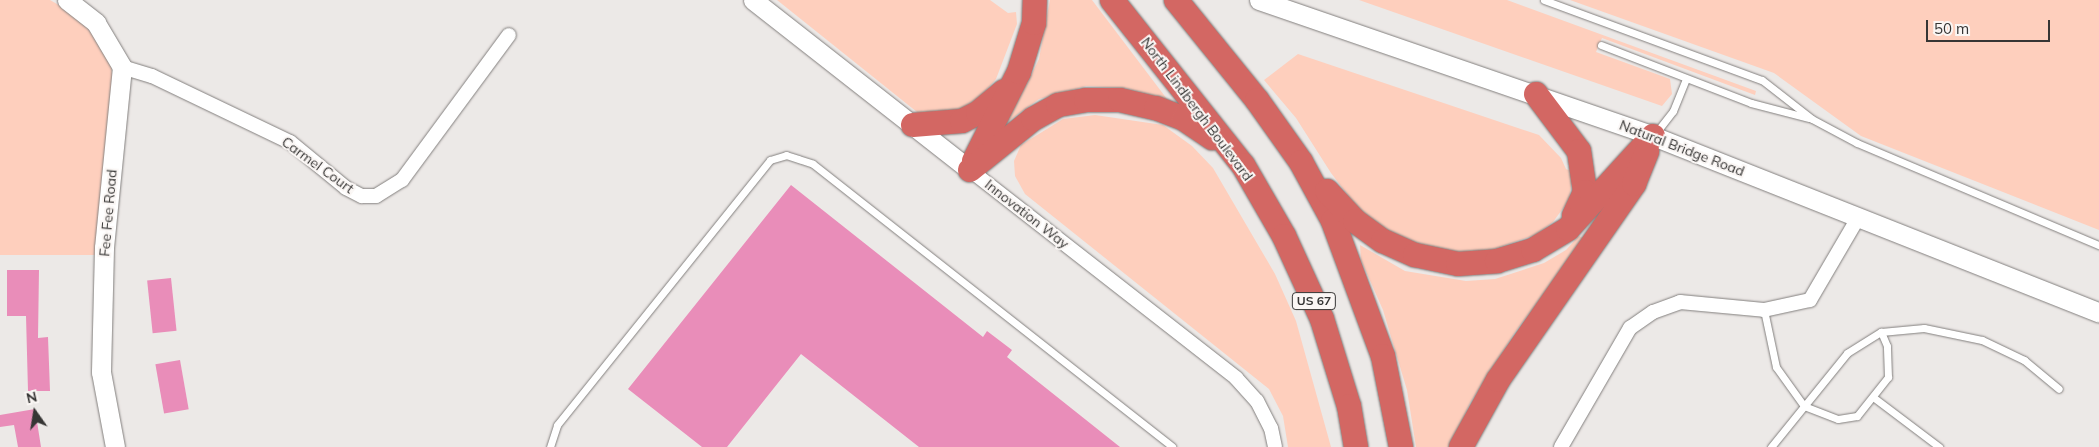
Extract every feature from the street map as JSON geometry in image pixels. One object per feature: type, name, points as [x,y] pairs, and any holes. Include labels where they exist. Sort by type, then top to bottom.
[{"type":"highway","points":[[970,170],[1020,72],[1034,23],[1035,0]]},
{"type":"highway","name":"North Lindbergh Boulevard","points":[[1112,0],[1243,165],[1284,236],[1322,319],[1349,406],[1356,447]]},
{"type":"highway","points":[[1176,0],[1301,162],[1355,222],[1383,242],[1415,255],[1458,264],[1497,261],[1533,250],[1568,229],[1653,136]]},
{"type":"highway","points":[[912,125],[962,121],[978,114],[998,99],[1020,72]]},
{"type":"highway","points":[[1536,94],[1579,151],[1585,192],[1568,229]]},
{"type":"highway","points":[[970,170],[1033,119],[1058,106],[1086,100],[1120,100],[1184,119],[1243,165]]},
{"type":"highway","points":[[1461,447],[1498,380],[1634,184],[1653,136]]},
{"type":"highway","points":[[1301,162],[1333,221],[1359,287],[1383,356],[1402,447]]},
{"type":"main road","points":[[67,0],[96,23],[122,67]]},
{"type":"main road","name":"Innovation Way","points":[[753,0],[970,170]]},
{"type":"main road","name":"Natural Bridge Road","points":[[1259,0],[1536,94],[1653,136],[2099,312]]},
{"type":"main road","name":"Fee Fee Road","points":[[115,447],[101,372],[104,248],[122,67]]},
{"type":"street","name":"Carmel Court","points":[[122,67],[152,76],[290,142],[346,188],[362,196],[376,196],[402,180],[509,34]]},
{"type":"street","name":"Innovation Way","points":[[970,170],[1236,378],[1257,401],[1271,428],[1275,447]]},
{"type":"street","points":[[1561,447],[1630,328],[1653,312],[1680,302],[1764,310],[1810,300],[1859,216]]},
{"type":"lane","points":[[1544,0],[1762,80],[1812,119],[1857,143],[2099,245]]},
{"type":"lane","points":[[1601,45],[1751,103],[1812,119]]},
{"type":"lane","points":[[1653,136],[1673,111],[1686,78]]},
{"type":"lane","points":[[550,447],[557,425],[770,160],[786,155],[813,164],[1172,447]]},
{"type":"lane","points":[[1764,310],[1776,367],[1804,406],[1838,419],[1857,416],[1888,377],[1886,346],[1881,332]]},
{"type":"lane","points":[[1772,447],[1847,353],[1881,332],[1924,328],[1982,340],[2024,360],[2059,389]]},
{"type":"lane","points":[[1873,396],[1940,447]]},
{"type":"shaded area","points":[[0,0],[50,0],[76,15],[101,44],[111,64],[113,84],[97,255],[0,255]]},
{"type":"shaded area","points":[[777,0],[990,0],[1008,13],[1016,12],[1017,24],[996,79],[979,98],[955,112],[930,114],[917,112]]},
{"type":"shaded area","points":[[1050,0],[1092,0],[1167,99],[1125,88],[1086,86],[1039,99],[1003,125],[1006,111],[1026,86],[1039,59]]},
{"type":"shaded area","points":[[1359,0],[1507,0],[1756,91],[1755,95],[1602,38],[1596,52],[1670,79],[1672,94],[1662,106]]},
{"type":"shaded area","points":[[1570,0],[2099,0],[2099,230],[1861,136],[1774,73]]},
{"type":"shaded area","points":[[1298,54],[1539,135],[1561,158],[1566,169],[1573,172],[1569,200],[1553,222],[1535,235],[1488,251],[1455,253],[1406,241],[1367,220],[1331,173],[1296,118],[1264,80]]},
{"type":"shaded area","points":[[1095,115],[1163,125],[1192,146],[1213,168],[1275,274],[1296,321],[1331,447],[1288,447],[1283,416],[1269,389],[1025,194],[1015,176],[1014,161],[1021,145],[1063,119]]},
{"type":"shaded area","points":[[1579,236],[1585,239],[1515,332],[1470,403],[1450,447],[1416,447],[1407,390],[1383,310],[1361,260],[1360,245],[1405,271],[1466,281],[1495,279],[1544,263],[1566,250]]},
{"type":"building","points":[[791,185],[983,337],[987,331],[1012,350],[1007,357],[1120,447],[919,447],[801,354],[727,447],[702,447],[628,389]]},
{"type":"building","points":[[7,270],[39,270],[38,338],[48,337],[50,391],[28,391],[26,316],[7,316]]},
{"type":"building","points":[[171,278],[177,331],[153,333],[147,281]]},
{"type":"building","points":[[180,360],[189,409],[164,414],[155,364]]},
{"type":"building","points":[[35,409],[41,447],[18,447],[14,425],[0,427],[0,415]]}]
